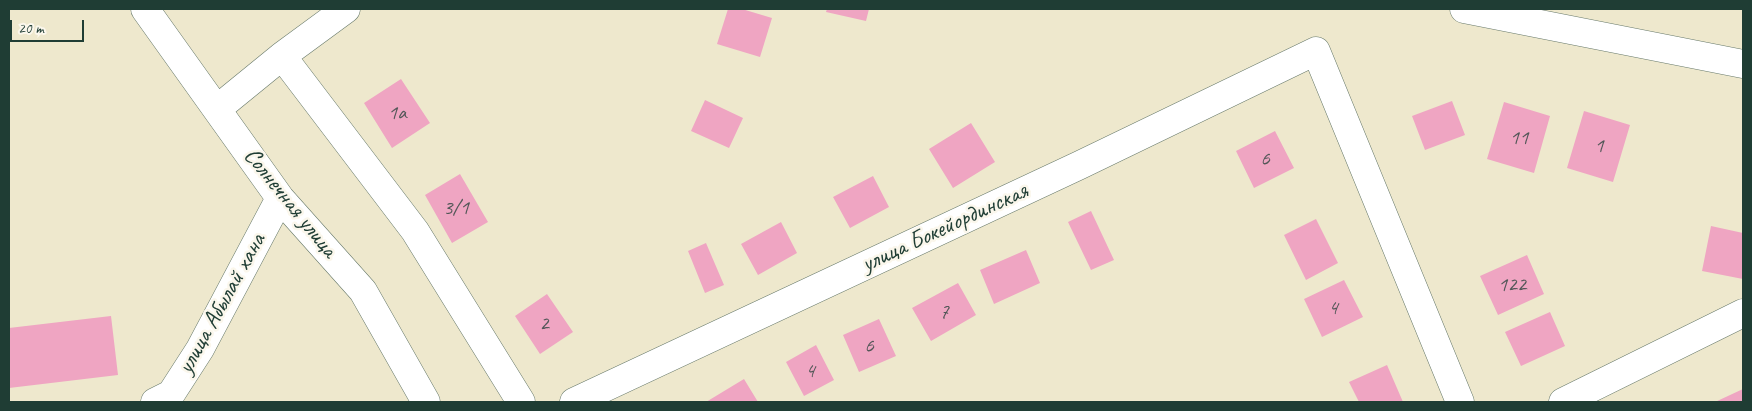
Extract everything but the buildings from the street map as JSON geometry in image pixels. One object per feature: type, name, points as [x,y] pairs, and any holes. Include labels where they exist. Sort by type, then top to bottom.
[{"type":"street","name":"Солнечная улица","points":[[145,9],[280,198],[363,291],[426,402]]},
{"type":"street","points":[[217,110],[282,56],[346,9]]},
{"type":"street","points":[[1464,9],[1743,64]]},
{"type":"street","name":"улица Бокейординская","points":[[574,402],[1080,165],[1316,51],[1460,402]]},
{"type":"street","points":[[282,56],[415,231],[521,402]]},
{"type":"street","name":"улица Абылай хана","points":[[155,402],[170,394],[200,349],[280,198]]},
{"type":"street","points":[[1563,402],[1743,313]]}]
